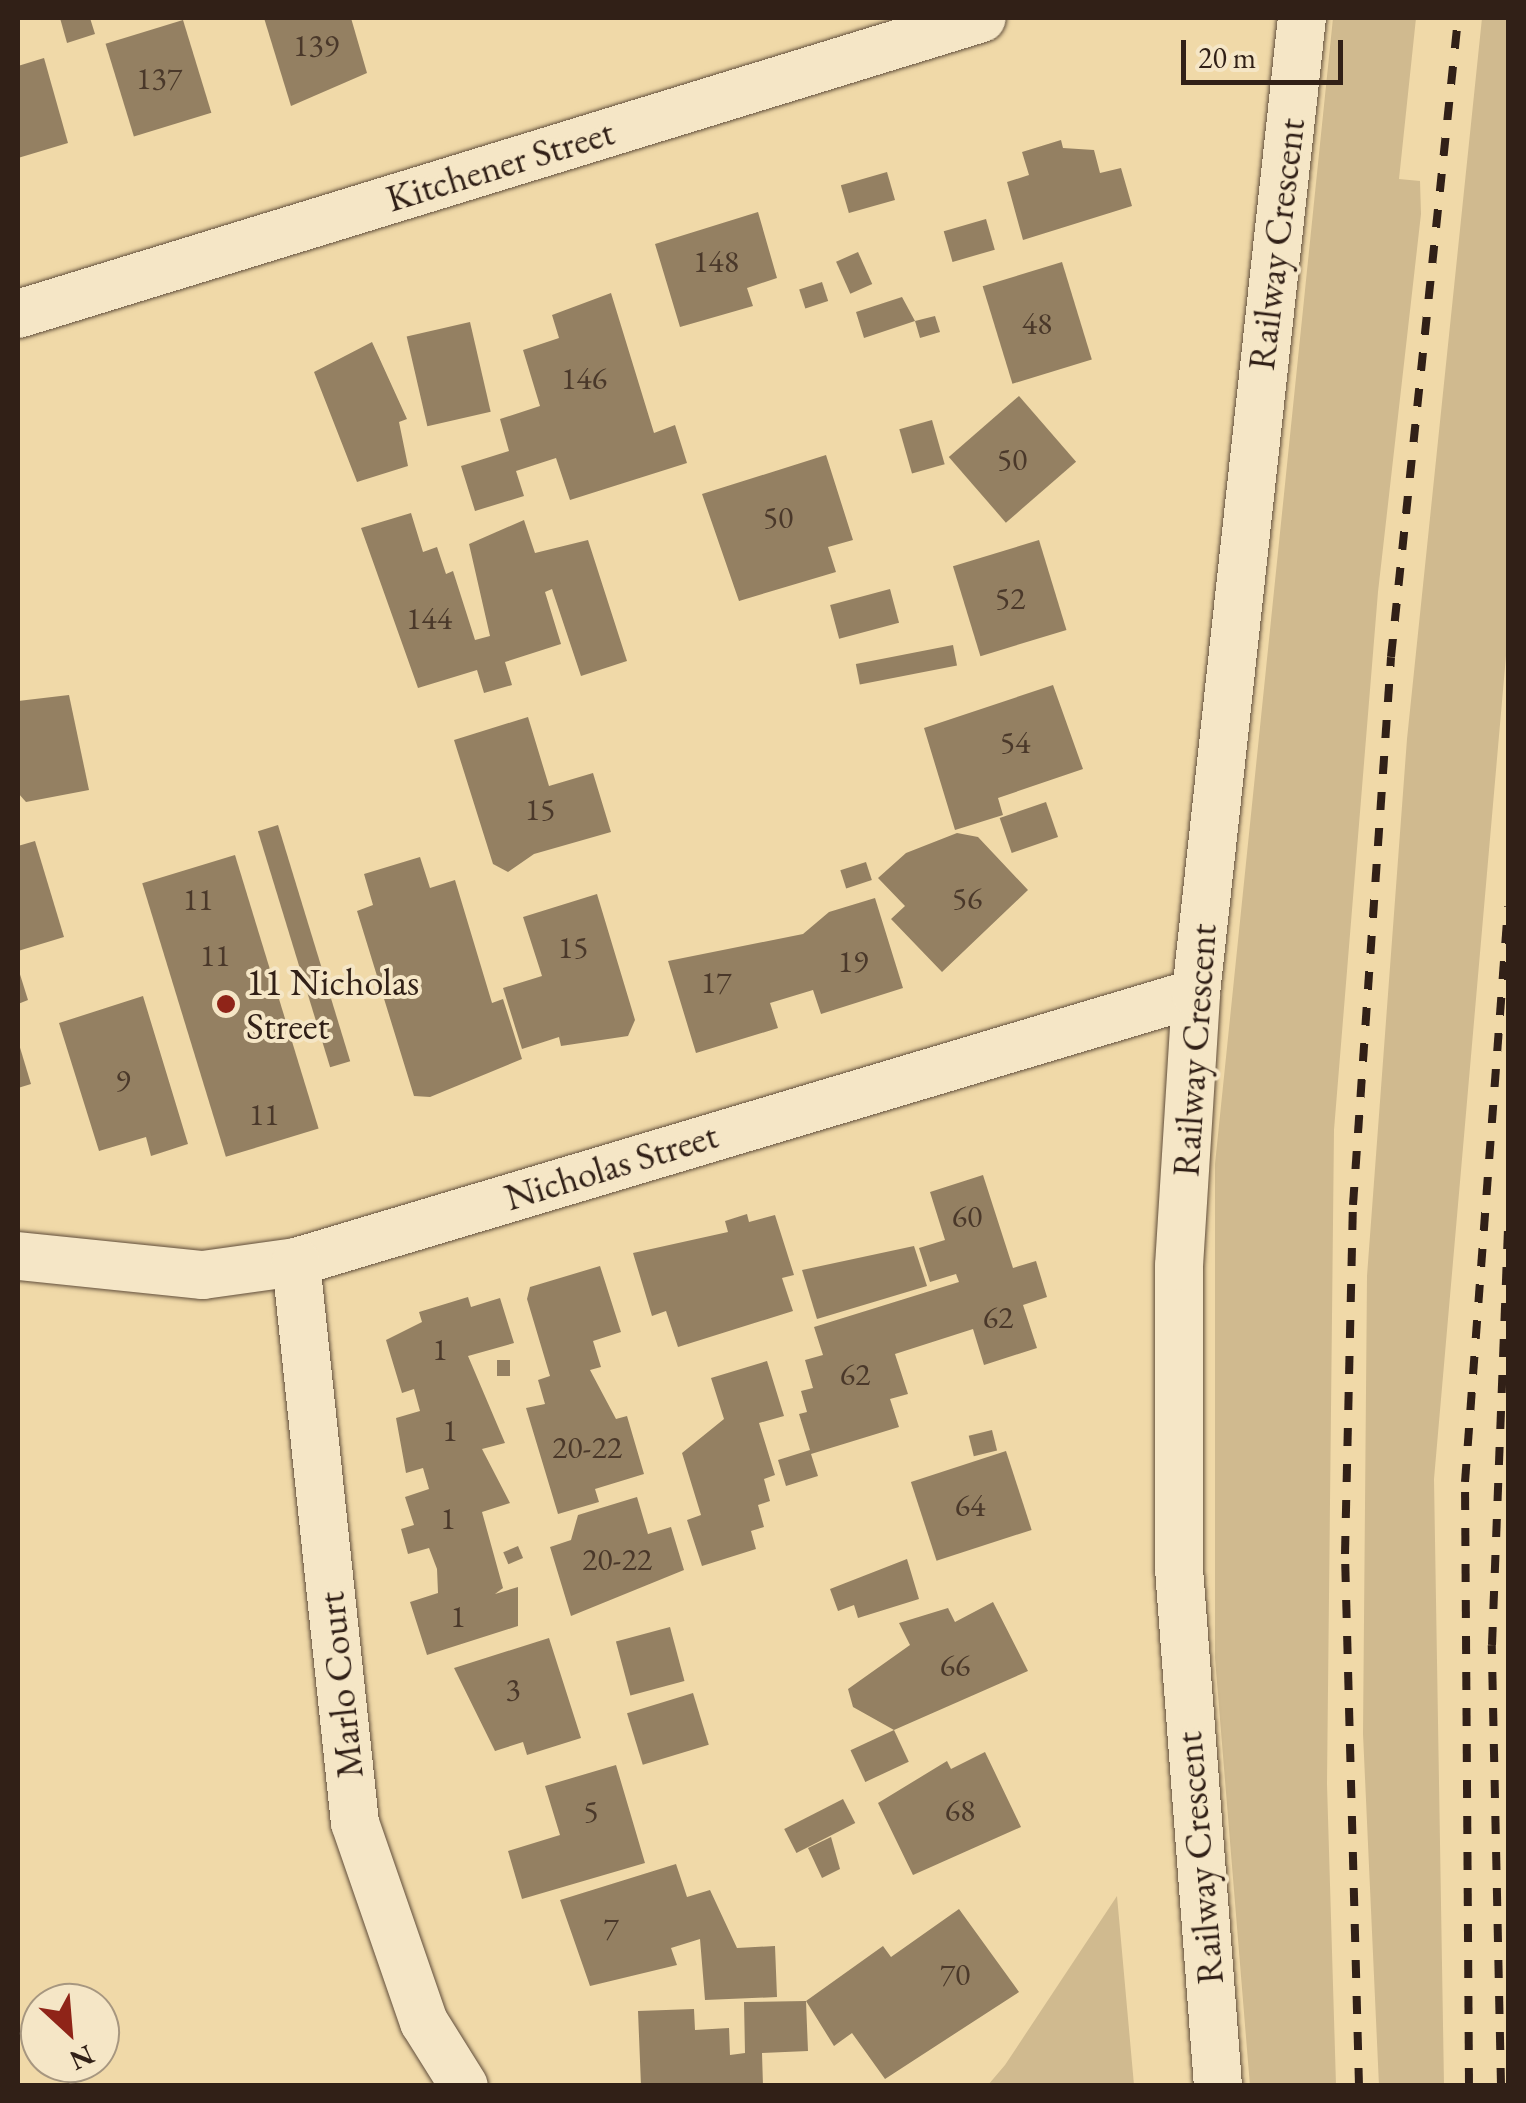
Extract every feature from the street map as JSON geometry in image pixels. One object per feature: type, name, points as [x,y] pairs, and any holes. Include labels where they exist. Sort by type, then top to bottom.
[{"type":"street","name":"Kitchener Street","points":[[18,314],[982,18]]},
{"type":"street","name":"Railway Crescent","points":[[1218,2086],[1179,1569],[1179,1266],[1196,993],[1302,18]]},
{"type":"street","name":"Nicholas Street","points":[[18,1256],[203,1275],[296,1262],[1196,993]]},
{"type":"street","name":"Marlo Court","points":[[296,1262],[355,1822],[424,2022],[464,2086]]},
{"type":"shaded area","points":[[1333,18],[1416,18],[1399,179],[1420,181],[1421,214],[1378,592],[1334,1130],[1327,1784],[1336,2085],[1250,2086],[1215,1658],[1215,1164]]},
{"type":"shaded area","points":[[1482,18],[1508,18],[1508,633],[1434,1479],[1444,2085],[1379,2086],[1363,1734],[1367,1276],[1407,739]]},
{"type":"shaded area","points":[[1117,1896],[1134,2085],[988,2085],[1005,2065]]},
{"type":"building","points":[[60,18],[90,18],[95,34],[67,43]]},
{"type":"building","points":[[264,18],[351,18],[367,73],[291,106]]},
{"type":"building","points":[[183,20],[211,113],[134,136],[106,44]]},
{"type":"building","points":[[44,58],[68,143],[18,158],[18,66]]},
{"type":"building","points":[[1061,140],[1063,148],[1094,150],[1100,173],[1121,168],[1132,206],[1023,240],[1007,182],[1029,175],[1022,152]]},
{"type":"building","points":[[887,172],[895,200],[849,213],[841,185]]},
{"type":"building","points":[[758,212],[777,278],[747,288],[753,306],[680,327],[655,244]]},
{"type":"building","points":[[986,219],[995,250],[953,262],[944,231]]},
{"type":"building","points":[[858,252],[872,284],[850,294],[836,262]]},
{"type":"building","points":[[1062,262],[1092,360],[1012,384],[983,286]]},
{"type":"building","points":[[822,282],[828,301],[805,308],[799,289]]},
{"type":"building","points":[[611,293],[654,433],[675,425],[687,463],[570,500],[556,458],[516,471],[524,496],[475,511],[461,466],[509,451],[500,419],[540,406],[523,350],[559,338],[552,315]]},
{"type":"building","points":[[902,297],[915,321],[864,338],[856,312]]},
{"type":"building","points":[[935,316],[940,332],[920,338],[915,321]]},
{"type":"building","points":[[470,322],[491,412],[427,426],[407,337]]},
{"type":"building","points":[[372,342],[407,419],[399,422],[408,466],[357,482],[314,372]]},
{"type":"building","points":[[1019,396],[1076,462],[1006,523],[949,457]]},
{"type":"building","points":[[932,420],[945,464],[912,474],[899,429]]},
{"type":"building","points":[[826,455],[853,540],[828,547],[836,572],[739,601],[702,494]]},
{"type":"building","points":[[411,513],[423,552],[437,547],[446,574],[453,571],[475,640],[490,636],[469,544],[524,520],[535,553],[588,540],[627,661],[581,676],[552,589],[545,592],[561,644],[505,662],[512,685],[484,693],[477,670],[418,688],[361,528]]},
{"type":"building","points":[[1039,540],[1066,630],[980,656],[953,566]]},
{"type":"building","points":[[890,589],[899,623],[839,639],[830,605]]},
{"type":"building","points":[[953,645],[957,666],[860,685],[856,664]]},
{"type":"building","points":[[1053,685],[1083,769],[998,798],[1003,815],[955,830],[924,728]]},
{"type":"building","points":[[69,695],[89,790],[26,802],[18,793],[18,701]]},
{"type":"building","points":[[528,717],[549,786],[593,773],[611,832],[534,854],[508,872],[493,864],[454,740]]},
{"type":"building","points":[[1046,802],[1058,837],[1012,853],[1000,818]]},
{"type":"building","points":[[278,825],[350,1061],[330,1067],[258,831]]},
{"type":"building","points":[[957,833],[978,837],[1028,890],[942,972],[891,919],[905,906],[878,878],[906,853]]},
{"type":"building","points":[[35,841],[64,937],[18,951],[18,846]]},
{"type":"building","points":[[235,855],[319,1129],[226,1157],[142,883]]},
{"type":"building","points":[[420,857],[430,888],[455,880],[492,1003],[503,999],[522,1059],[430,1097],[414,1096],[357,911],[373,905],[364,874]]},
{"type":"building","points":[[866,862],[872,880],[846,888],[840,870]]},
{"type":"building","points":[[597,894],[635,1020],[628,1036],[561,1046],[559,1037],[522,1049],[503,988],[542,976],[523,917]]},
{"type":"building","points":[[875,898],[903,988],[821,1014],[813,990],[770,1003],[778,1028],[696,1053],[668,961],[803,934],[829,912]]},
{"type":"building","points":[[18,968],[28,1000],[18,1004]]},
{"type":"building","points":[[143,996],[188,1144],[151,1156],[146,1137],[99,1151],[59,1023]]},
{"type":"building","points":[[18,1041],[31,1084],[18,1088]]},
{"type":"building","points":[[983,1175],[1013,1268],[1036,1261],[1047,1297],[1023,1305],[1037,1348],[984,1365],[973,1329],[895,1354],[908,1394],[890,1399],[899,1427],[811,1454],[818,1476],[786,1486],[778,1460],[810,1450],[799,1414],[807,1412],[801,1391],[813,1388],[805,1360],[823,1355],[814,1327],[959,1282],[956,1274],[930,1282],[919,1248],[945,1240],[930,1192]]},
{"type":"building","points":[[747,1214],[749,1222],[775,1215],[794,1275],[782,1278],[793,1311],[678,1347],[666,1311],[652,1316],[633,1253],[728,1232],[725,1221]]},
{"type":"building","points":[[914,1246],[927,1286],[817,1319],[802,1270]]},
{"type":"building","points":[[600,1266],[621,1332],[593,1341],[601,1367],[590,1370],[616,1419],[627,1416],[644,1474],[595,1489],[599,1502],[558,1514],[526,1408],[545,1404],[538,1380],[550,1376],[527,1299],[530,1287]]},
{"type":"building","points":[[468,1297],[471,1307],[500,1298],[514,1343],[468,1356],[505,1443],[482,1449],[510,1503],[482,1512],[503,1588],[495,1594],[518,1587],[518,1626],[427,1655],[410,1602],[438,1593],[437,1569],[429,1548],[408,1554],[401,1529],[414,1525],[405,1497],[429,1489],[423,1468],[406,1473],[396,1418],[420,1411],[414,1389],[402,1393],[386,1340],[422,1322],[419,1312]]},
{"type":"building","points":[[497,1360],[510,1360],[510,1376],[497,1376]]},
{"type":"building","points":[[767,1361],[784,1416],[759,1423],[775,1475],[764,1479],[770,1501],[758,1505],[764,1527],[751,1531],[756,1549],[702,1566],[687,1520],[701,1515],[682,1453],[724,1419],[711,1378]]},
{"type":"building","points":[[992,1430],[997,1450],[974,1456],[969,1436]]},
{"type":"building","points":[[1006,1451],[1032,1530],[937,1561],[911,1482]]},
{"type":"building","points":[[637,1497],[648,1534],[671,1527],[684,1570],[571,1616],[550,1547],[571,1540],[578,1515]]},
{"type":"building","points":[[518,1546],[523,1558],[508,1564],[503,1552]]},
{"type":"building","points":[[907,1559],[919,1599],[858,1618],[854,1605],[838,1611],[830,1589]]},
{"type":"building","points":[[993,1602],[1028,1671],[894,1730],[853,1707],[848,1689],[910,1645],[899,1623],[948,1608],[955,1622]]},
{"type":"building","points":[[670,1627],[684,1681],[630,1696],[616,1641]]},
{"type":"building","points":[[549,1638],[581,1738],[527,1755],[523,1742],[495,1751],[454,1668]]},
{"type":"building","points":[[693,1693],[709,1745],[643,1765],[627,1713]]},
{"type":"building","points":[[894,1730],[909,1762],[865,1782],[850,1750]]},
{"type":"building","points":[[985,1752],[1021,1827],[913,1875],[878,1803],[947,1761],[951,1769]]},
{"type":"building","points":[[616,1765],[645,1863],[522,1899],[508,1851],[560,1835],[545,1786]]},
{"type":"building","points":[[843,1799],[855,1823],[796,1853],[784,1829]]},
{"type":"building","points":[[831,1837],[840,1869],[822,1878],[808,1848]]},
{"type":"building","points":[[676,1864],[687,1897],[710,1890],[737,1948],[775,1946],[777,1997],[705,2000],[700,1939],[671,1948],[677,1965],[590,1986],[560,1900]]},
{"type":"building","points":[[959,1909],[1019,1992],[885,2079],[852,2033],[834,2046],[806,2001],[883,1946],[891,1957]]},
{"type":"building","points":[[806,2001],[808,2051],[762,2053],[763,2086],[641,2086],[638,2011],[694,2009],[695,2030],[729,2028],[730,2055],[745,2053],[744,2002]]},
{"type":"railway","points":[[1359,2086],[1345,1554],[1353,1205],[1391,657],[1458,18]]},
{"type":"railway","points":[[1469,2086],[1465,1482],[1508,907]]},
{"type":"railway","points":[[1501,2086],[1492,1645],[1508,1230]]},
{"type":"place","name":"11 Nicholas Street","points":[[226,1004]]}]
